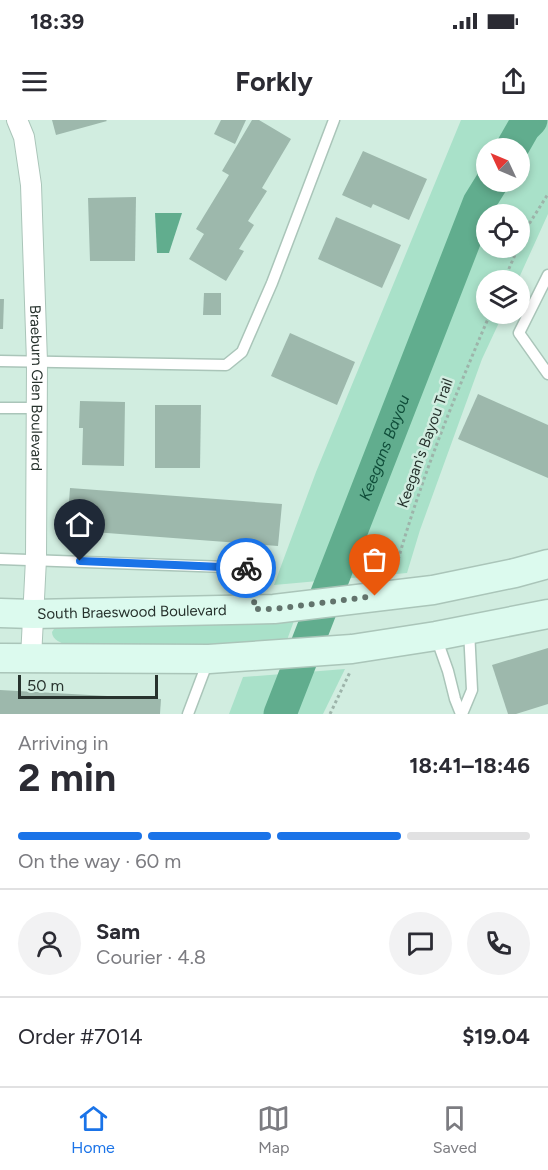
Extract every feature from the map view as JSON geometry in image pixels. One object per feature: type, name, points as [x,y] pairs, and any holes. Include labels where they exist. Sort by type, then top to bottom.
[{"type":"main road","name":"South Braeswood Boulevard","points":[[0,613],[264,609],[433,590],[548,564]]},
{"type":"main road","points":[[0,658],[209,659],[254,657],[352,660],[436,636],[548,614]]},
{"type":"street","name":"Braeburn Glen Boulevard","points":[[17,120],[24,137],[31,185],[37,362],[36,559],[31,658]]},
{"type":"lane","points":[[0,361],[226,365],[242,352],[272,283],[334,120]]},
{"type":"lane","points":[[548,274],[519,333],[548,374]]},
{"type":"lane","points":[[0,408],[37,408]]},
{"type":"lane","points":[[0,559],[255,568],[264,609]]},
{"type":"lane","points":[[462,714],[472,690],[469,630]]},
{"type":"lane","points":[[436,636],[455,699],[462,714]]},
{"type":"lane","points":[[188,714],[209,659]]},
{"type":"path","points":[[530,222],[548,194]]},
{"type":"path","name":"Keegan's Bayou Trail","points":[[394,572],[404,534],[449,411],[486,324]]},
{"type":"path","points":[[330,714],[352,660]]},
{"type":"shaded area","points":[[461,120],[548,120],[548,214],[530,254],[530,204],[476,204],[476,258],[528,258],[523,270],[476,270],[476,324],[498,324],[482,359],[420,530],[407,573],[274,585],[316,472]]},
{"type":"shaded area","points":[[155,213],[182,213],[169,253],[157,253]]},
{"type":"shaded area","points":[[295,618],[287,640],[252,645],[68,646],[52,635],[54,629],[69,623]]},
{"type":"shaded area","points":[[345,669],[323,714],[229,714],[243,677]]},
{"type":"building","points":[[52,120],[106,120],[107,121],[56,135]]},
{"type":"building","points":[[221,120],[246,120],[235,144],[214,134]]},
{"type":"building","points":[[252,120],[259,120],[291,139],[262,188],[267,191],[248,221],[254,225],[239,249],[244,251],[226,281],[189,259],[204,234],[196,229],[229,175],[222,171]]},
{"type":"building","points":[[363,151],[427,179],[409,220],[373,204],[371,208],[342,195]]},
{"type":"building","points":[[136,197],[135,261],[90,261],[88,198]]},
{"type":"building","points":[[336,217],[401,245],[382,288],[318,259]]},
{"type":"building","points":[[204,293],[221,293],[221,315],[203,315]]},
{"type":"building","points":[[0,299],[4,299],[3,329],[0,329]]},
{"type":"building","points":[[290,333],[355,362],[337,405],[271,376]]},
{"type":"building","points":[[478,394],[548,425],[548,478],[458,439]]},
{"type":"building","points":[[80,401],[125,402],[124,466],[82,465],[83,428],[79,428]]},
{"type":"building","points":[[155,405],[201,405],[200,468],[155,468]]},
{"type":"building","points":[[70,488],[282,504],[278,546],[67,530]]},
{"type":"building","points":[[548,648],[548,704],[516,714],[508,714],[492,665]]},
{"type":"building","points":[[0,690],[161,699],[160,714],[0,714]]},
{"type":"waterway","name":"Keegans Bayou","points":[[518,138],[531,120]]},
{"type":"waterway","name":"Keegans Bayou","points":[[280,714],[479,203],[486,192]]},
{"type":"way so far","points":[[246,568],[255,568],[254,609],[274,609],[375,596]]},
{"type":"route","points":[[80,561],[246,568]]}]
